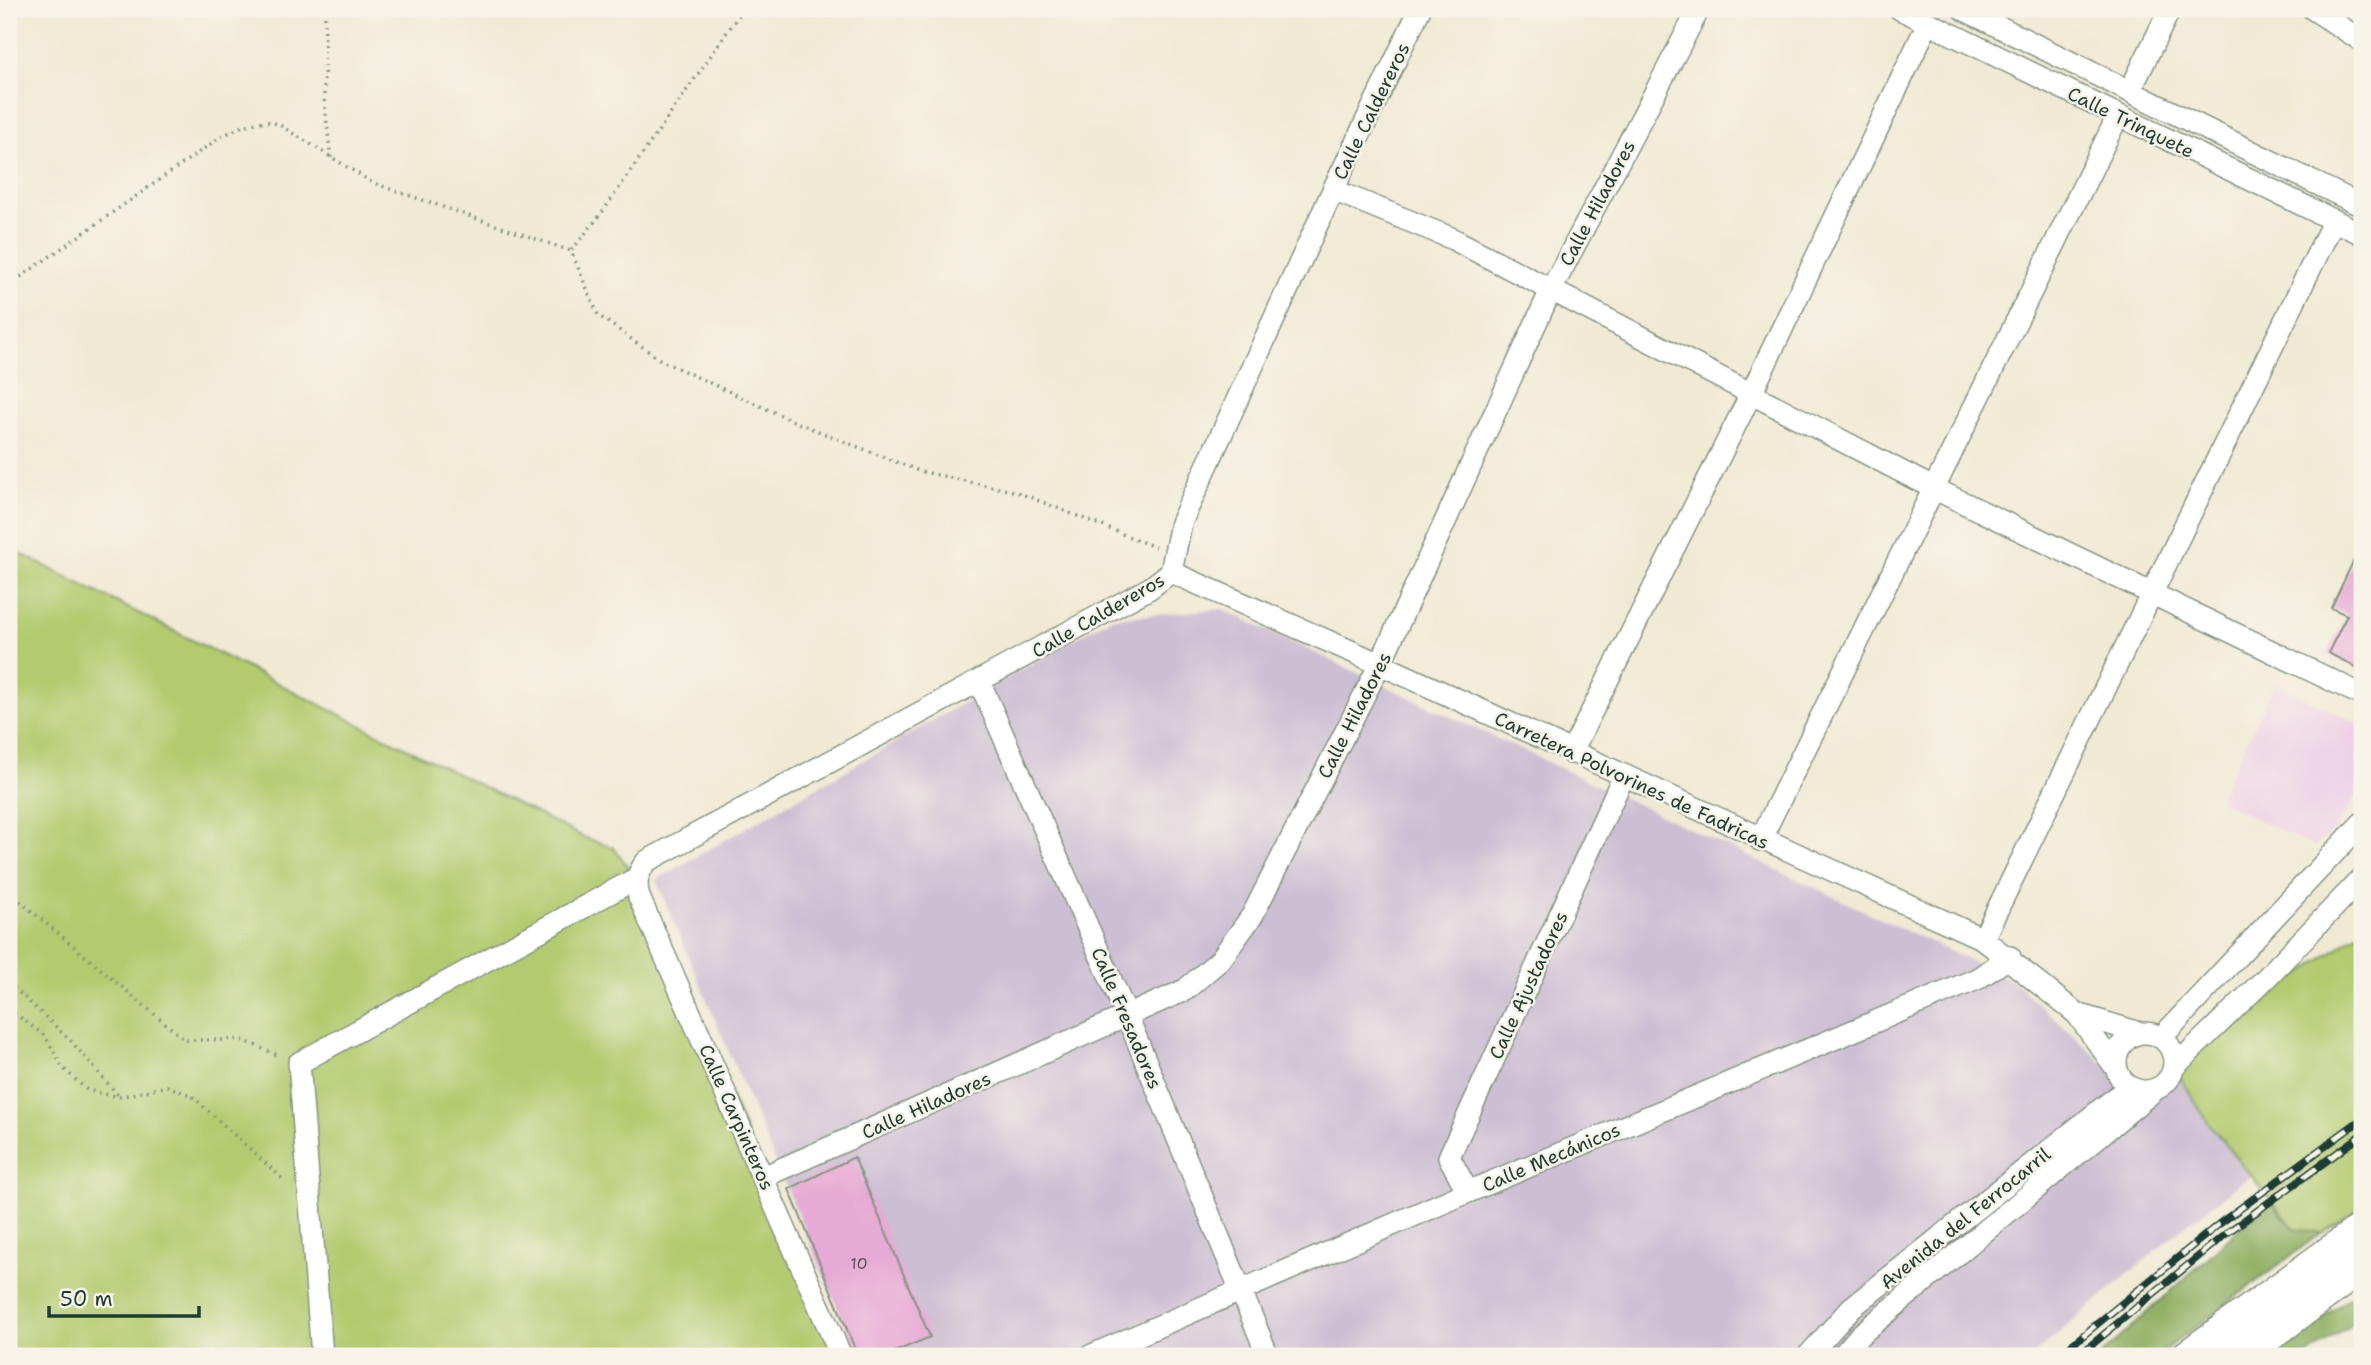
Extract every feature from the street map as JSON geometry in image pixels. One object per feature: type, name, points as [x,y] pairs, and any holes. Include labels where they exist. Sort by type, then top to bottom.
[{"type":"highway","points":[[2188,1356],[2362,1229]]},
{"type":"highway","points":[[2241,1356],[2362,1266]]},
{"type":"street","name":"Calle Caldereros","points":[[299,1063],[637,878],[647,861],[980,683],[1150,588],[1171,572],[1180,527],[1333,190],[1420,9]]},
{"type":"street","name":"Calle Hiladores","points":[[764,1177],[1185,990],[1220,960],[1252,916],[1380,664],[1552,290],[1699,9]]},
{"type":"street","name":"Calle Trinquete","points":[[1900,9],[2362,234]]},
{"type":"street","name":"Calle Trinquete","points":[[1963,9],[2362,206]]},
{"type":"street","points":[[2130,91],[2170,9]]},
{"type":"street","points":[[2313,9],[2362,41]]},
{"type":"street","points":[[1571,753],[1751,394],[1928,23]]},
{"type":"street","points":[[1760,840],[2118,117]]},
{"type":"street","points":[[1333,190],[1451,238],[1936,489],[2362,695]]},
{"type":"street","points":[[1983,939],[2334,220]]},
{"type":"street","name":"Carretera Polvorines de Fadricas","points":[[1171,572],[1380,664],[1760,840],[1983,939],[2010,957],[2077,1014],[2116,1068]]},
{"type":"street","name":"Calle Fresadores","points":[[980,683],[1127,1016],[1268,1356]]},
{"type":"street","name":"Calle Ajustadores","points":[[1468,1192],[1449,1157],[1623,777]]},
{"type":"street","points":[[2362,823],[2151,1035],[2124,1042],[2118,1050],[2116,1068],[2129,1087],[2147,1091],[2164,1084],[2174,1067],[2266,978],[2362,878]]},
{"type":"street","name":"Calle Carpinteros","points":[[637,878],[639,897],[841,1356]]},
{"type":"street","name":"Calle Mecánicos","points":[[1090,1356],[1468,1192],[1977,979],[2010,957]]},
{"type":"street","name":"Carretera Polvorines de Fadricas","points":[[2077,1014],[2151,1035]]},
{"type":"street","points":[[2151,1035],[2172,1051],[2174,1067]]},
{"type":"street","points":[[299,1063],[322,1356]]},
{"type":"street","name":"Avenida del Ferrocarril","points":[[1808,1356],[1851,1308],[2129,1087]]},
{"type":"street","name":"Avenida del Ferrocarril","points":[[1842,1356],[1860,1335],[2156,1089]]},
{"type":"path","points":[[325,9],[324,98],[331,159]]},
{"type":"path","points":[[571,251],[601,214],[743,9]]},
{"type":"path","points":[[9,285],[222,136],[243,126],[265,121],[278,124],[373,183],[571,251],[598,315],[662,361],[800,424],[919,471],[1017,492],[1153,545],[1171,572]]},
{"type":"path","points":[[9,892],[185,1040],[242,1040],[299,1063]]},
{"type":"path","points":[[9,983],[70,1040],[119,1097]]},
{"type":"path","points":[[9,1009],[45,1036],[63,1069],[87,1090],[119,1097],[167,1086],[192,1096],[285,1181]]},
{"type":"path","points":[[2353,1356],[2362,1347]]},
{"type":"shaded area","points":[[1222,609],[2013,981],[2108,1067],[2156,1089],[2174,1067],[2209,1124],[2251,1175],[2181,1229],[2032,1356],[858,1356],[656,880],[1111,618]]},
{"type":"shaded area","points":[[2275,684],[2362,725],[2362,787],[2333,832],[2314,847],[2218,800]]},
{"type":"green space","points":[[9,548],[585,838],[613,847],[637,878],[842,1356],[9,1356]]},
{"type":"green space","points":[[2362,930],[2362,1207],[2321,1233],[2294,1228],[2209,1124],[2174,1067]]},
{"type":"green space","points":[[2270,1201],[2294,1228],[2321,1233],[2157,1356],[2100,1356]]},
{"type":"green space","points":[[2362,1288],[2362,1317],[2306,1356],[2273,1356]]},
{"type":"building","points":[[2362,543],[2362,670],[2328,653],[2347,615],[2331,608]]},
{"type":"building","points":[[854,1157],[930,1337],[885,1356],[858,1356],[789,1189]]},
{"type":"railway","points":[[2058,1356],[2219,1224],[2362,1119]]},
{"type":"railway","points":[[2078,1356],[2228,1232],[2362,1135]]}]
